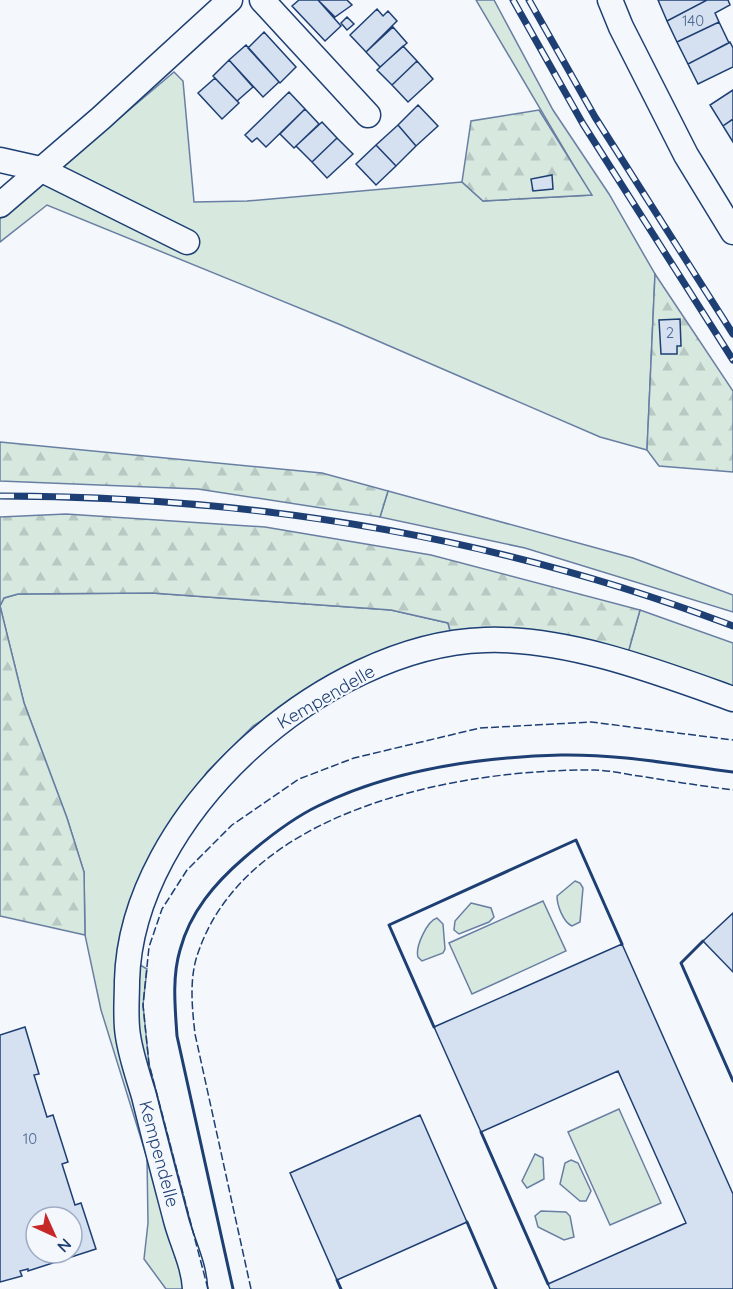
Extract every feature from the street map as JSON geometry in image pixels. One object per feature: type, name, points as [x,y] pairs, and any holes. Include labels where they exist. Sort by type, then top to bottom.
[{"type":"street","points":[[0,205],[101,118],[230,0]]},
{"type":"street","points":[[262,0],[368,115]]},
{"type":"street","points":[[610,0],[621,27],[686,155],[733,232]]},
{"type":"street","points":[[0,160],[40,169],[188,242]]},
{"type":"street","name":"Kempendelle","points":[[195,1289],[194,1276],[180,1236],[128,1036],[128,950],[160,861],[177,832],[218,778],[264,735],[311,701],[370,670],[415,651],[444,643],[487,640],[534,643],[641,666],[733,699]]},
{"type":"green space","points":[[476,0],[494,0],[553,110],[609,194],[655,274],[647,450],[600,437],[341,325],[47,205],[0,242],[0,219],[174,72],[183,81],[194,202],[247,201],[462,182],[483,201],[591,195]]},
{"type":"green space","points":[[539,110],[592,195],[483,201],[462,182],[471,121]]},
{"type":"green space","points":[[655,274],[733,391],[733,472],[659,466],[647,450]]},
{"type":"green space","points":[[0,442],[322,473],[388,491],[380,517],[198,489],[0,481]]},
{"type":"green space","points":[[388,491],[633,558],[733,595],[733,612],[525,548],[380,517]]},
{"type":"green space","points":[[66,514],[265,527],[431,555],[640,610],[628,653],[451,634],[448,623],[391,610],[152,593],[18,594],[4,598],[0,606],[0,517]]},
{"type":"green space","points":[[152,593],[391,610],[448,623],[451,634],[319,685],[253,726],[207,772],[176,820],[123,955],[147,969],[143,1005],[149,1064],[208,1289],[166,1289],[144,1259],[148,1223],[147,1158],[101,1010],[85,935],[84,872],[67,818],[24,703],[0,606],[4,598],[18,594]]},
{"type":"green space","points":[[0,606],[24,703],[67,818],[84,872],[85,935],[0,916]]},
{"type":"green space","points":[[640,610],[733,643],[733,688],[628,653]]},
{"type":"green space","points":[[575,881],[583,888],[580,922],[572,926],[561,913],[557,896]]},
{"type":"green space","points":[[543,901],[566,951],[472,994],[449,943]]},
{"type":"green space","points":[[471,903],[491,908],[494,917],[489,922],[459,934],[454,930],[455,921]]},
{"type":"green space","points":[[437,918],[443,924],[445,949],[443,953],[422,961],[418,957],[420,941],[429,924]]},
{"type":"green space","points":[[619,1109],[661,1203],[610,1225],[568,1132]]},
{"type":"green space","points":[[535,1154],[543,1158],[544,1179],[527,1188],[522,1181]]},
{"type":"green space","points":[[571,1160],[578,1163],[591,1191],[586,1201],[580,1201],[560,1184],[565,1163]]},
{"type":"green space","points":[[541,1211],[566,1212],[570,1216],[574,1237],[564,1240],[538,1227],[535,1216]]},
{"type":"building","points":[[299,0],[318,0],[341,26],[325,41],[292,6]]},
{"type":"building","points":[[318,0],[347,0],[352,5],[335,17]]},
{"type":"building","points":[[658,0],[707,0],[667,21]]},
{"type":"building","points":[[707,0],[728,0],[730,5],[715,13],[719,22],[677,42],[667,21]]},
{"type":"building","points":[[377,9],[383,16],[388,11],[397,21],[366,52],[350,35]]},
{"type":"building","points":[[347,17],[354,24],[347,30],[341,23]]},
{"type":"building","points":[[719,22],[729,43],[688,64],[677,42]]},
{"type":"building","points":[[393,27],[407,43],[380,67],[366,52]]},
{"type":"building","points":[[264,32],[296,67],[280,83],[248,48]]},
{"type":"building","points":[[730,42],[733,48],[733,67],[698,84],[688,64]]},
{"type":"building","points":[[246,45],[279,82],[263,97],[229,60]]},
{"type":"building","points":[[403,46],[417,61],[392,85],[377,70]]},
{"type":"building","points":[[229,60],[253,87],[237,101],[213,76]]},
{"type":"building","points":[[417,61],[433,79],[408,102],[392,85]]},
{"type":"building","points":[[215,78],[239,103],[222,119],[198,93]]},
{"type":"building","points":[[733,90],[733,119],[723,126],[710,105]]},
{"type":"building","points":[[289,92],[305,109],[266,147],[257,138],[252,142],[245,135]]},
{"type":"building","points":[[418,105],[438,126],[416,146],[398,125]]},
{"type":"building","points":[[305,109],[319,124],[294,148],[280,134]]},
{"type":"building","points":[[733,119],[733,142],[723,126]]},
{"type":"building","points":[[322,122],[337,138],[312,162],[296,146]]},
{"type":"building","points":[[398,125],[416,146],[396,166],[376,145]]},
{"type":"building","points":[[337,138],[353,154],[327,178],[312,162]]},
{"type":"building","points":[[376,145],[396,166],[376,185],[356,164]]},
{"type":"building","points":[[552,175],[553,189],[533,191],[531,179]]},
{"type":"building","points":[[680,319],[681,346],[677,346],[677,354],[661,354],[659,320]]},
{"type":"building","points":[[733,913],[733,972],[703,941]]},
{"type":"building","points":[[622,944],[733,1194],[733,1289],[550,1289],[548,1284],[686,1223],[618,1071],[481,1132],[434,1027]]},
{"type":"building","points":[[25,1027],[39,1074],[34,1075],[47,1117],[53,1115],[68,1162],[62,1164],[75,1205],[24,1205],[24,1265],[47,1265],[20,1271],[22,1276],[0,1282],[0,1035]]},
{"type":"building","points":[[420,1115],[467,1222],[337,1280],[290,1173]]},
{"type":"building","points":[[84,1212],[96,1249],[84,1253]]},
{"type":"railway","points":[[513,0],[583,124],[733,360]]},
{"type":"railway","points":[[529,0],[595,117],[733,334]]},
{"type":"railway","points":[[0,496],[94,498],[187,504],[280,514],[372,528],[464,546],[555,568],[645,595],[733,626]]},
{"type":"fence","points":[[208,1289],[149,1064],[143,1005],[149,947],[162,909],[187,870],[232,825],[299,779],[354,758],[480,728],[591,722],[733,740]]},
{"type":"fence","points":[[251,1289],[195,1034],[192,993],[193,972],[198,953],[224,903],[262,863],[309,831],[364,807],[423,789],[482,778],[541,772],[599,770],[733,790]]},
{"type":"wall","points":[[233,1289],[177,1036],[175,1003],[177,960],[184,936],[205,899],[223,878],[270,837],[318,806],[376,783],[437,768],[531,756],[583,755],[647,760],[733,772]]},
{"type":"wall","points":[[434,1027],[389,925],[576,840],[622,944]]},
{"type":"wall","points":[[703,941],[681,963],[733,1081]]},
{"type":"wall","points":[[481,1132],[548,1284]]},
{"type":"wall","points":[[467,1222],[496,1289]]},
{"type":"wall","points":[[337,1280],[341,1289]]}]
